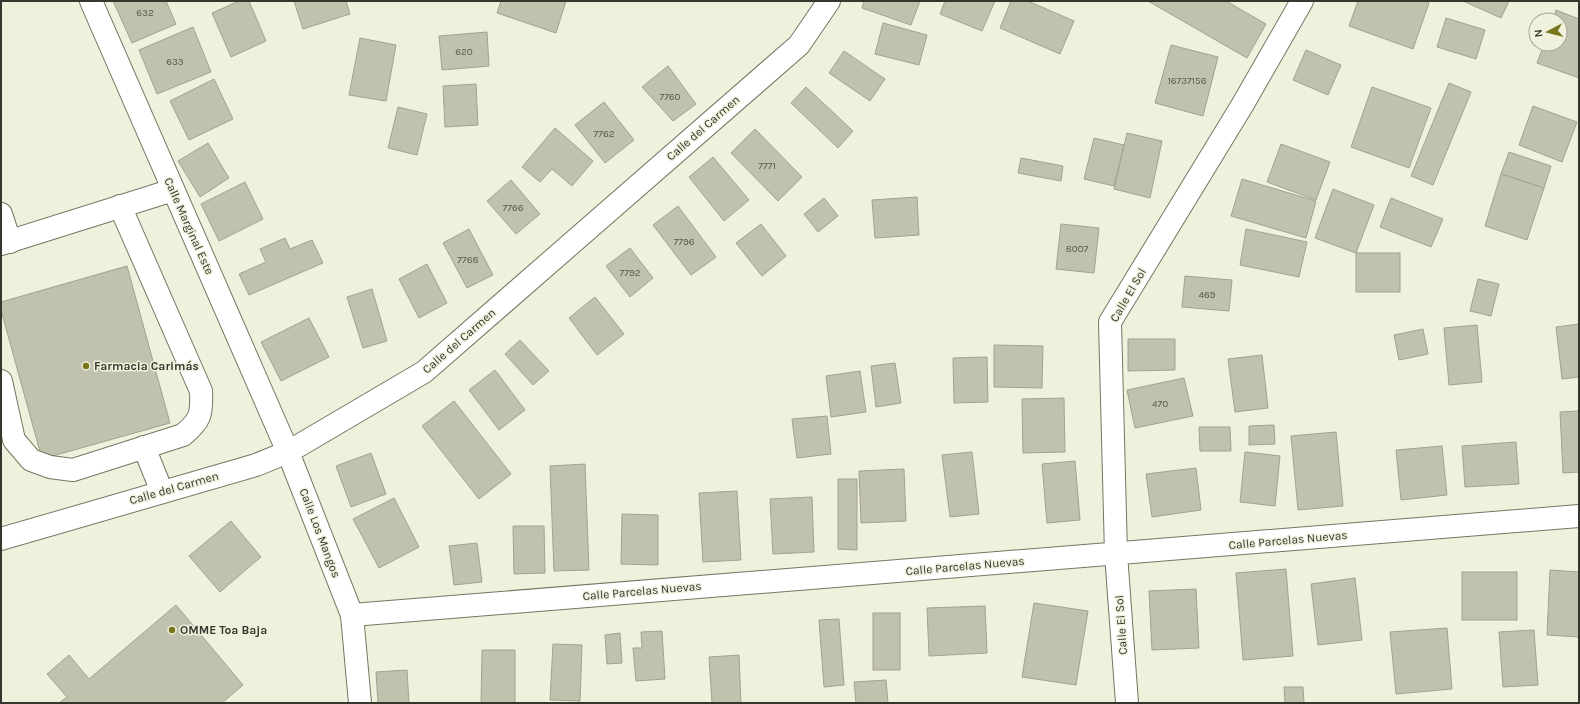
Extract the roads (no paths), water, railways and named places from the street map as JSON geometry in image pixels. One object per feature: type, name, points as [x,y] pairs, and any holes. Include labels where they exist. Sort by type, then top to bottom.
[{"type":"street","name":"Calle Marginal Este","points":[[91,1],[288,452]]},
{"type":"street","name":"Calle del Carmen","points":[[1,539],[256,465],[288,452],[424,372],[799,45],[829,1]]},
{"type":"street","name":"Calle El Sol","points":[[1127,703],[1116,554],[1110,322],[1243,104],[1302,1]]},
{"type":"street","points":[[1,214],[5,243],[173,190]]},
{"type":"street","points":[[1,381],[14,440],[31,460],[50,468],[73,470],[183,435],[196,424],[202,408],[201,391],[120,206]]},
{"type":"street","points":[[144,447],[162,492]]},
{"type":"street","name":"Calle Los Mangos","points":[[288,452],[352,615],[360,703]]},
{"type":"street","name":"Calle Parcelas Nuevas","points":[[352,615],[1579,516]]},
{"type":"place","name":"Farmacia Carimás","points":[[86,366]]},
{"type":"place","name":"OMME Toa Baja","points":[[172,630]]}]
